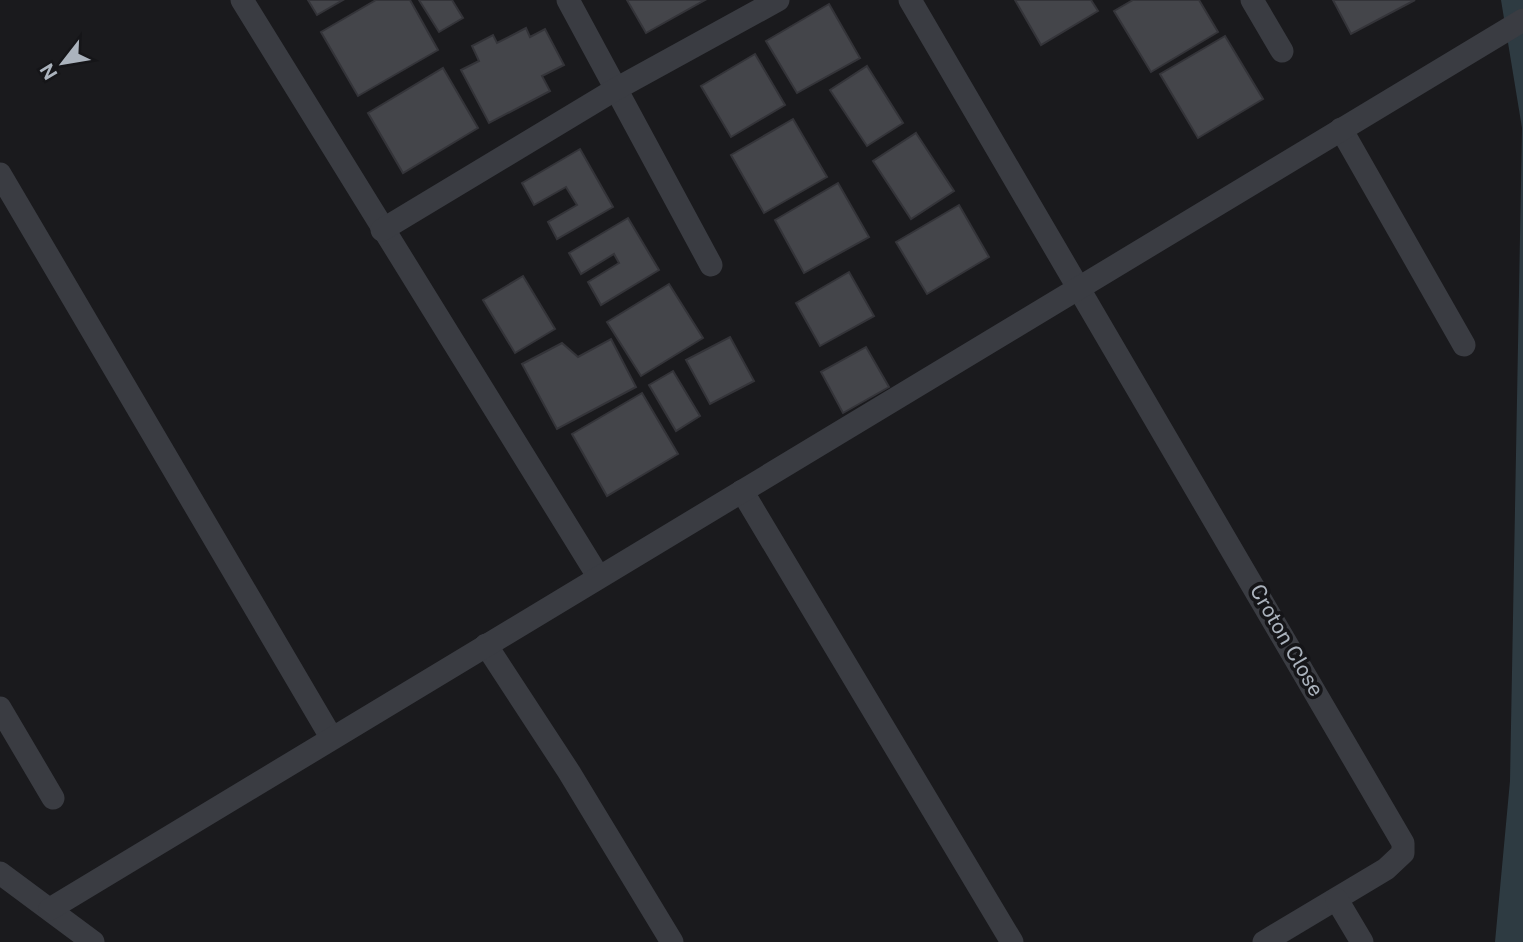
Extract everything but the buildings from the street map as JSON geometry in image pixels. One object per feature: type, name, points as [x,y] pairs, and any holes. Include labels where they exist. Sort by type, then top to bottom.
[{"type":"street","points":[[242,0],[598,576]]},
{"type":"street","points":[[568,0],[711,265]]},
{"type":"street","points":[[382,230],[616,89],[778,0]]},
{"type":"street","name":"Croton Close","points":[[910,0],[1403,843],[1403,853],[1386,869],[1264,942]]},
{"type":"street","points":[[1252,0],[1282,51]]},
{"type":"street","points":[[50,909],[1523,20]]},
{"type":"street","points":[[1340,129],[1464,345]]},
{"type":"street","points":[[0,174],[331,737]]},
{"type":"street","points":[[742,491],[1012,942]]},
{"type":"street","points":[[486,645],[569,772],[672,942]]},
{"type":"street","points":[[0,708],[53,798]]},
{"type":"street","points":[[0,873],[93,942]]},
{"type":"street","points":[[1337,900],[1362,942]]},
{"type":"shaded area","points":[[1501,0],[1523,0],[1523,942],[1495,942],[1510,781],[1522,128]]}]
